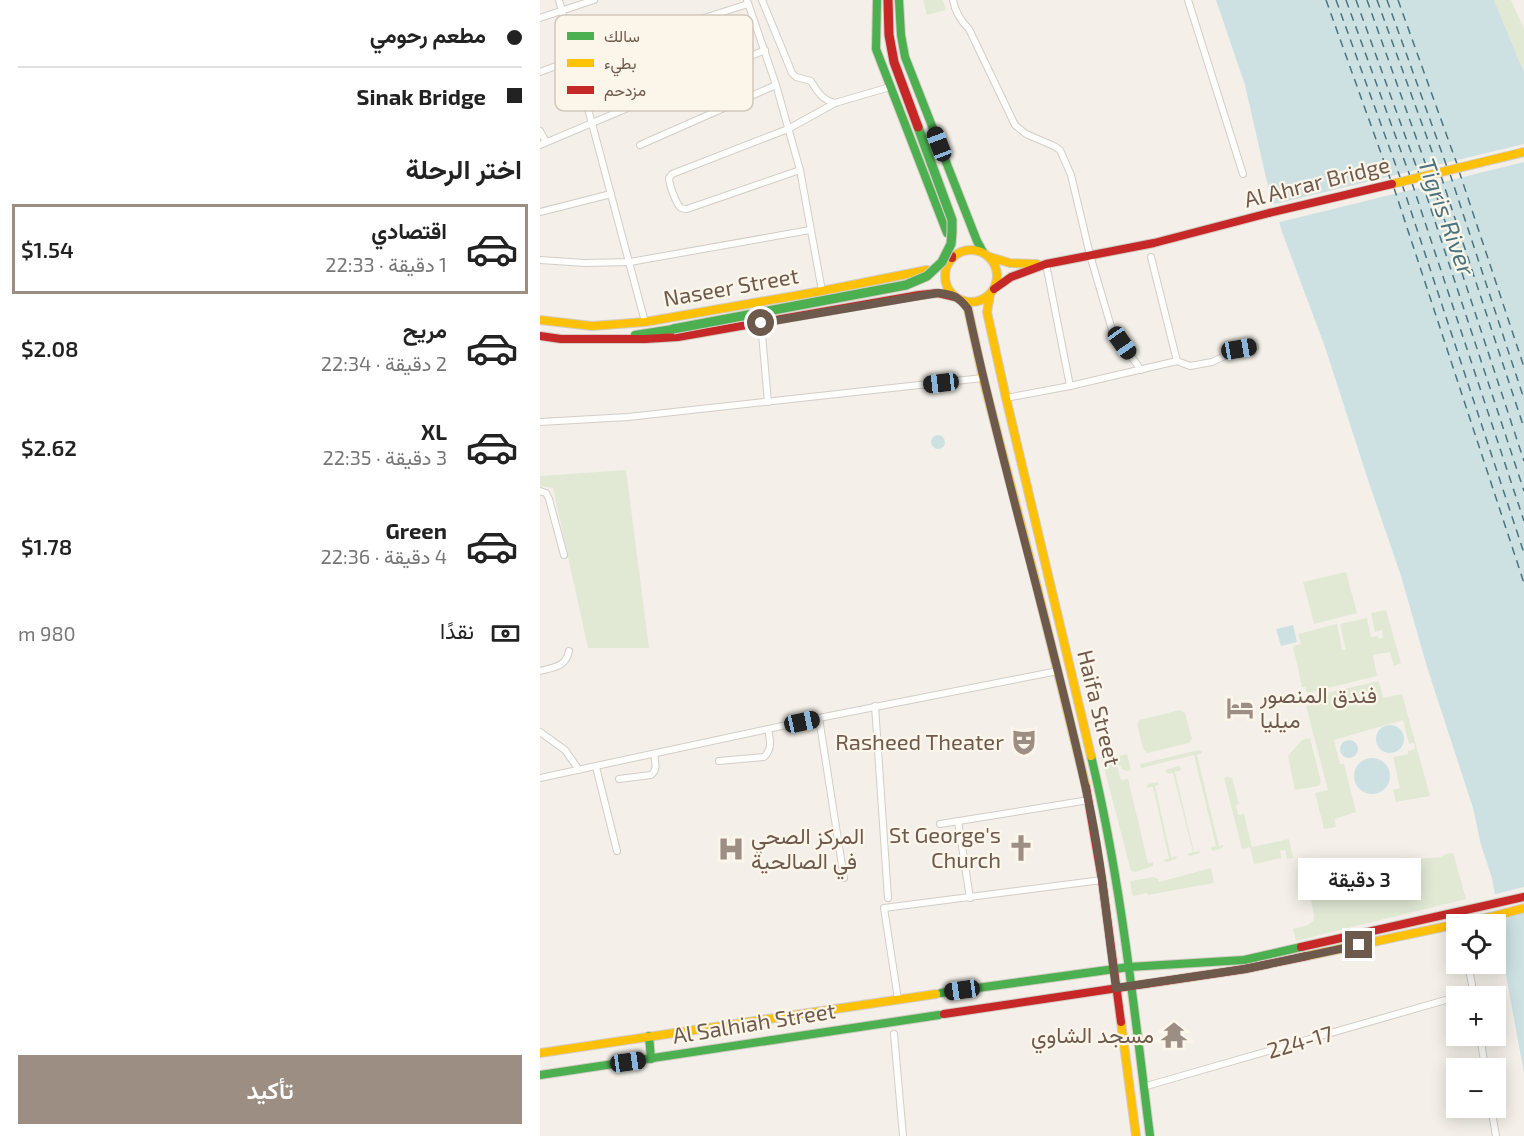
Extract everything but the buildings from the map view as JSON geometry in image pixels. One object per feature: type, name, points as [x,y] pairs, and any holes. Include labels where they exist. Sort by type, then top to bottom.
[{"type":"main road","points":[[877,0],[876,49],[947,233]]},
{"type":"main road","points":[[618,338],[906,285],[926,277],[942,262],[950,246],[952,220],[894,62],[889,35],[888,0]]},
{"type":"main road","points":[[899,0],[905,57],[977,241],[994,264],[997,272],[997,280],[992,292]]},
{"type":"main road","name":"Al Ahrar Bridge","points":[[1046,264],[1154,243],[1524,152]]},
{"type":"main road","points":[[933,197],[939,200],[949,198],[954,194],[956,187]]},
{"type":"main road","points":[[967,250],[975,250],[1010,263],[1046,264],[1011,277],[977,302],[959,299],[949,291],[943,274],[952,257],[967,250]]},
{"type":"main road","name":"Naseer Street","points":[[540,320],[592,326],[645,322],[927,270]]},
{"type":"main road","name":"Haifa Street","points":[[992,292],[987,312],[1101,798],[1131,986],[1149,1136]]},
{"type":"main road","name":"Naseer Street","points":[[540,336],[561,339],[678,338],[938,293],[959,299]]},
{"type":"main road","name":"Haifa Street","points":[[959,299],[968,309],[983,378],[1089,800],[1136,1136]]},
{"type":"main road","points":[[1244,965],[1524,897]]},
{"type":"main road","points":[[1244,965],[1490,917],[1524,908]]},
{"type":"main road","name":"Al Salhiah Street","points":[[540,1053],[1128,967],[1244,965]]},
{"type":"main road","name":"Al Salhiah Street","points":[[540,1075],[1131,986],[1244,965]]},
{"type":"main road","points":[[649,1036],[651,1059]]},
{"type":"street","points":[[559,0],[563,15]]},
{"type":"street","points":[[540,18],[594,0]]},
{"type":"street","points":[[762,0],[792,73],[796,77],[811,81],[819,94],[835,103]]},
{"type":"street","points":[[953,0],[1015,125],[1026,134],[1060,150],[1071,175],[1090,255],[1112,330],[1141,370]]},
{"type":"street","points":[[1188,0],[1243,174]]},
{"type":"street","points":[[709,15],[748,2]]},
{"type":"street","points":[[753,16],[776,85],[800,170],[822,288]]},
{"type":"street","points":[[753,55],[765,50]]},
{"type":"street","points":[[540,72],[555,66]]},
{"type":"street","points":[[753,95],[776,85]]},
{"type":"street","points":[[800,170],[687,209],[678,205],[668,182],[672,174],[788,129],[835,103],[890,87]]},
{"type":"street","points":[[589,111],[645,322]]},
{"type":"street","points":[[540,131],[543,143],[620,111]]},
{"type":"street","points":[[640,145],[717,111]]},
{"type":"street","points":[[540,212],[611,194]]},
{"type":"street","points":[[540,260],[585,263],[630,262],[810,230]]},
{"type":"street","points":[[1151,257],[1177,361]]},
{"type":"street","points":[[1046,264],[1070,386]]},
{"type":"street","points":[[761,323],[768,402]]},
{"type":"street","points":[[1006,399],[1177,361],[1190,366],[1212,362],[1239,349],[1254,347]]},
{"type":"street","points":[[540,422],[628,417],[983,378]]},
{"type":"street","points":[[540,491],[546,493],[549,499],[564,555]]},
{"type":"street","points":[[540,671],[564,663],[568,651]]},
{"type":"street","points":[[540,778],[875,706],[1058,671]]},
{"type":"street","points":[[875,706],[888,898]]},
{"type":"street","points":[[819,718],[844,878]]},
{"type":"street","points":[[719,761],[764,757],[771,746],[768,729]]},
{"type":"street","points":[[540,732],[565,750],[579,770]]},
{"type":"street","points":[[619,779],[654,773],[656,768],[654,754]]},
{"type":"street","points":[[596,767],[616,851]]},
{"type":"street","points":[[940,824],[1089,800]]},
{"type":"street","points":[[958,821],[970,898]]},
{"type":"street","points":[[898,999],[884,908],[1102,880]]},
{"type":"street","name":"224-17","points":[[1143,1087],[1446,1000]]},
{"type":"street","points":[[903,1136],[894,1034],[905,1020]]},
{"type":"street","points":[[880,1024],[894,1034]]},
{"type":"street","points":[[1493,1118],[1496,1136]]},
{"type":"green space","points":[[923,0],[943,0],[946,10],[927,15]]},
{"type":"green space","points":[[1494,0],[1511,0],[1524,29],[1524,72]]},
{"type":"green space","points":[[626,470],[649,648],[588,648],[553,488],[540,486],[540,476]]},
{"type":"green space","points":[[1346,572],[1357,613],[1314,624],[1303,582]]},
{"type":"green space","points":[[1386,610],[1401,663],[1394,666],[1390,652],[1373,655],[1377,676],[1307,693],[1305,687],[1302,687],[1293,646],[1301,644],[1298,634],[1337,624],[1342,650],[1346,650],[1340,624],[1367,618],[1371,637],[1383,638],[1382,630],[1375,632],[1371,613]]},
{"type":"green space","points":[[1379,681],[1383,698],[1402,694],[1430,796],[1396,802],[1393,790],[1400,788],[1393,757],[1408,754],[1408,751],[1415,749],[1414,743],[1409,744],[1403,720],[1334,740],[1340,764],[1344,764],[1356,812],[1335,819],[1336,827],[1324,829],[1315,793],[1328,790],[1306,706],[1310,705],[1308,697]]},
{"type":"green space","points":[[1180,710],[1185,713],[1192,739],[1189,743],[1147,753],[1143,749],[1137,724],[1139,720]]},
{"type":"green space","points":[[1310,738],[1321,782],[1319,786],[1295,790],[1288,756],[1302,740]]},
{"type":"green space","points":[[1199,750],[1202,753],[1197,755],[1219,846],[1224,845],[1213,851],[1210,848],[1216,846],[1194,755],[1141,768],[1140,764]]},
{"type":"green space","points":[[1127,754],[1131,770],[1126,771],[1120,765],[1117,766],[1121,780],[1128,779],[1148,863],[1153,862],[1153,866],[1135,872],[1131,871],[1102,760]]},
{"type":"green space","points":[[1178,766],[1181,770],[1175,772],[1194,852],[1200,851],[1190,856],[1187,854],[1193,852],[1173,773],[1167,774],[1165,770]]},
{"type":"green space","points":[[1228,776],[1232,778],[1239,804],[1236,805],[1238,815],[1244,814],[1252,847],[1289,839],[1293,858],[1287,859],[1285,850],[1280,851],[1282,858],[1254,864],[1250,847],[1242,849],[1224,778]]},
{"type":"green space","points":[[1158,782],[1159,784],[1155,786],[1171,857],[1177,856],[1176,859],[1166,862],[1163,860],[1169,858],[1153,787],[1146,788],[1148,784]]},
{"type":"green space","points":[[1453,853],[1466,899],[1296,941],[1293,929],[1308,925],[1313,921],[1310,893],[1320,865],[1404,865],[1416,859],[1441,857]]},
{"type":"green space","points":[[1211,868],[1214,883],[1148,895],[1147,893],[1132,895],[1130,881],[1154,877],[1159,882]]},
{"type":"water","name":"Tigris River","points":[[1216,0],[1494,0],[1524,72],[1524,1073],[1506,974],[1506,914],[1498,914],[1492,878],[1481,845],[1473,808],[1427,667],[1401,576],[1325,347],[1282,232],[1266,178],[1245,85]]},
{"type":"water","points":[[938,435],[943,437],[945,442],[943,447],[938,449],[933,447],[931,442],[933,437]]},
{"type":"water","points":[[1293,625],[1297,642],[1281,646],[1276,629]]},
{"type":"water","points":[[1390,725],[1400,729],[1404,739],[1400,749],[1390,753],[1380,749],[1376,739],[1380,729]]},
{"type":"water","points":[[1345,740],[1353,740],[1358,745],[1356,756],[1345,758],[1340,753],[1340,745]]},
{"type":"water","points":[[1372,758],[1385,763],[1390,776],[1385,789],[1372,794],[1359,789],[1354,776],[1359,763]]},
{"type":"pier","points":[[1524,144],[1524,162],[1276,223],[1271,205]]},
{"type":"pier","points":[[1524,887],[1524,911],[1506,916],[1495,914],[1492,895]]},
{"type":"ferry route","points":[[1326,0],[1391,181]]},
{"type":"ferry route","points":[[1336,0],[1400,177]]},
{"type":"ferry route","points":[[1346,0],[1410,176]]},
{"type":"ferry route","points":[[1356,0],[1419,174]]},
{"type":"ferry route","points":[[1367,0],[1428,171]]},
{"type":"ferry route","points":[[1377,0],[1438,168]]},
{"type":"ferry route","points":[[1387,0],[1447,167]]},
{"type":"ferry route","points":[[1398,0],[1457,164]]},
{"type":"ferry route","points":[[1459,171],[1524,367]]},
{"type":"ferry route","points":[[1450,174],[1524,399]]},
{"type":"ferry route","points":[[1441,176],[1524,428]]},
{"type":"ferry route","points":[[1431,179],[1524,461]]},
{"type":"ferry route","points":[[1422,182],[1524,491]]},
{"type":"ferry route","points":[[1412,183],[1524,521]]},
{"type":"ferry route","points":[[1402,184],[1524,553]]},
{"type":"ferry route","points":[[1394,188],[1524,583]]},
{"type":"traffic: fast","points":[[877,0],[876,49],[947,233]]},
{"type":"traffic: fast","points":[[899,0],[905,57],[983,252]]},
{"type":"traffic: fast","points":[[673,329],[906,285],[927,276],[942,262],[951,244],[952,220],[918,127]]},
{"type":"traffic: fast","points":[[635,335],[673,329]]},
{"type":"traffic: fast","points":[[1091,756],[1119,897],[1150,1136]]},
{"type":"traffic: fast","points":[[941,993],[1129,967],[1244,960],[1301,947]]},
{"type":"traffic: fast","points":[[540,1075],[939,1015]]},
{"type":"traffic: fast","points":[[649,1036],[651,1059]]},
{"type":"traffic: slow","points":[[1392,184],[1524,152]]},
{"type":"traffic: slow","points":[[966,250],[976,250],[990,257],[997,276],[990,295],[976,302],[966,302],[956,298],[949,291],[945,281],[945,271],[949,261],[956,254],[966,250]]},
{"type":"traffic: slow","points":[[990,257],[1010,263],[1037,264]]},
{"type":"traffic: slow","points":[[540,320],[592,326],[645,322],[927,270]]},
{"type":"traffic: slow","points":[[990,295],[987,312],[1091,756]]},
{"type":"traffic: slow","points":[[962,301],[968,309],[983,378],[1086,787]]},
{"type":"traffic: slow","points":[[1307,956],[1524,908]]},
{"type":"traffic: slow","points":[[540,1053],[936,994]]},
{"type":"traffic: slow","points":[[1121,1022],[1136,1136]]},
{"type":"traffic: jam","points":[[888,0],[889,35],[894,62],[918,127]]},
{"type":"traffic: jam","points":[[994,289],[1011,277],[1046,264],[1154,243],[1392,184]]},
{"type":"traffic: jam","points":[[540,336],[561,339],[678,337],[919,295],[938,293],[955,297]]},
{"type":"traffic: jam","points":[[1086,787],[1102,880],[1121,1022]]},
{"type":"traffic: jam","points":[[1301,947],[1524,897]]},
{"type":"traffic: jam","points":[[944,1014],[1245,969],[1307,956]]},
{"type":"place","name":"فندق المنصور ميليا","points":[[1240,708]]},
{"type":"place","name":"Rasheed Theater","points":[[1024,742]]},
{"type":"place","name":"St George's Church","points":[[1021,848]]},
{"type":"place","name":"المركز الصحي في الصالحية","points":[[731,849]]},
{"type":"place","name":"مسجد الشاوي","points":[[1174,1035]]},
{"type":"route","points":[[761,323],[938,293],[955,297],[962,301],[968,309],[983,378],[1089,800],[1116,988],[1245,969],[1359,945]]}]
